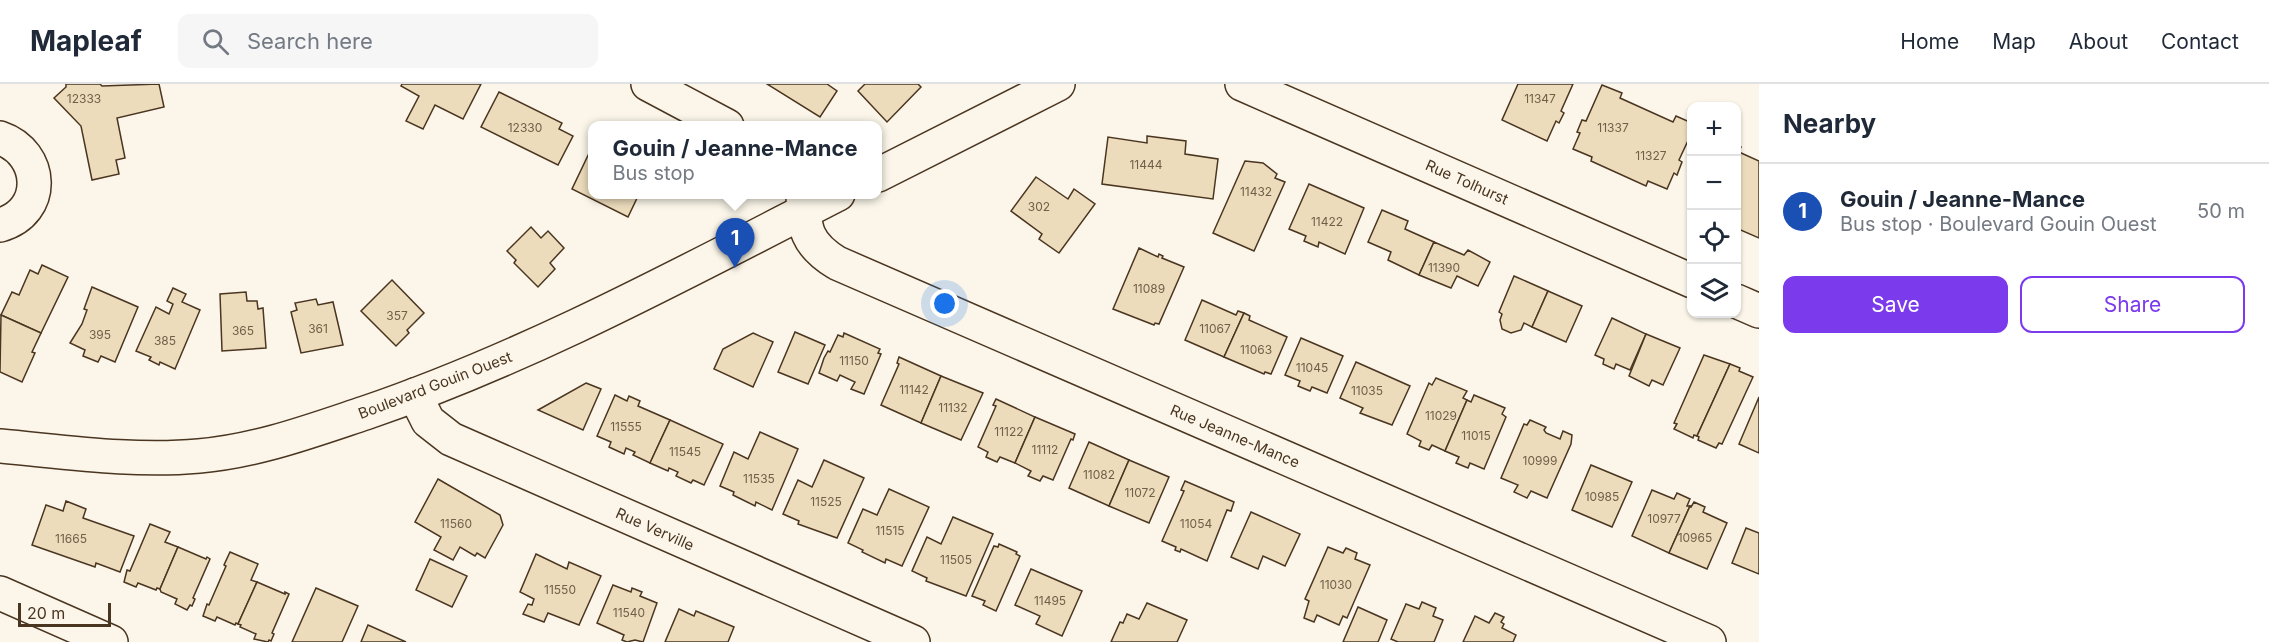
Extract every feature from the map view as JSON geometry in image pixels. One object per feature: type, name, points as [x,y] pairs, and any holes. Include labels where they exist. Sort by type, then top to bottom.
[{"type":"street","points":[[648,84],[718,121]]},
{"type":"street","points":[[882,173],[1058,84]]},
{"type":"street","name":"Rue Tolhurst","points":[[1242,84],[1687,279]]},
{"type":"street","points":[[0,138],[14,143],[25,154],[32,168],[34,182],[32,198],[24,211],[11,221],[0,225]]},
{"type":"street","name":"Boulevard Gouin Ouest","points":[[0,446],[118,456],[200,456],[250,448],[294,437],[416,395],[560,334],[803,203],[820,199]]},
{"type":"street","name":"Rue Jeanne-Mance","points":[[803,203],[806,229],[810,239],[819,251],[837,263],[1709,642]]},
{"type":"street","points":[[1741,303],[1759,311]]},
{"type":"street","name":"Rue Verville","points":[[416,395],[428,421],[451,439],[913,642]]},
{"type":"street","points":[[0,593],[111,642]]},
{"type":"building","points":[[66,84],[100,84],[102,86],[159,84],[164,107],[117,118],[125,158],[116,160],[119,174],[92,180],[81,126],[54,98],[66,87]]},
{"type":"building","points":[[402,84],[481,84],[463,119],[435,105],[423,129],[406,121],[419,96],[401,86]]},
{"type":"building","points":[[767,84],[827,84],[837,91],[820,117]]},
{"type":"building","points":[[865,84],[918,84],[921,87],[887,122],[858,91]]},
{"type":"building","points":[[1518,84],[1573,84],[1561,111],[1564,113],[1559,123],[1556,121],[1547,141],[1502,120]]},
{"type":"building","points":[[1602,85],[1622,93],[1620,98],[1673,122],[1676,116],[1687,121],[1687,143],[1679,160],[1682,162],[1677,175],[1674,173],[1667,189],[1648,181],[1646,186],[1591,161],[1592,157],[1573,149],[1580,133],[1577,132],[1582,120],[1586,121]]},
{"type":"building","points":[[499,92],[562,123],[559,129],[573,136],[558,165],[481,127]]},
{"type":"building","points":[[1147,136],[1186,141],[1185,154],[1218,159],[1213,199],[1102,184],[1108,137],[1147,143]]},
{"type":"building","points":[[1741,153],[1759,161],[1759,238],[1741,230]]},
{"type":"building","points":[[588,155],[588,197],[572,189]]},
{"type":"building","points":[[1245,161],[1263,163],[1277,174],[1275,178],[1285,182],[1254,251],[1213,233]]},
{"type":"building","points":[[1036,177],[1068,199],[1074,189],[1095,204],[1059,253],[1039,239],[1042,234],[1011,211]]},
{"type":"building","points":[[1309,184],[1364,208],[1345,254],[1319,242],[1318,247],[1304,241],[1306,236],[1289,229]]},
{"type":"building","points":[[592,199],[637,199],[628,217]]},
{"type":"building","points":[[1382,210],[1408,221],[1405,229],[1434,242],[1419,275],[1388,260],[1391,252],[1368,242]]},
{"type":"building","points":[[531,227],[541,238],[548,231],[564,248],[550,263],[555,269],[538,287],[514,263],[516,260],[507,251]]},
{"type":"building","points":[[1434,242],[1464,255],[1468,250],[1490,262],[1478,286],[1457,276],[1451,288],[1419,275]]},
{"type":"building","points":[[1139,248],[1158,257],[1159,254],[1163,256],[1162,258],[1184,267],[1159,324],[1154,325],[1113,309]]},
{"type":"building","points":[[42,265],[68,277],[41,333],[1,315],[12,292],[19,295],[30,270],[38,274]]},
{"type":"building","points":[[1514,276],[1548,291],[1532,327],[1524,323],[1521,330],[1511,333],[1502,329],[1500,320],[1502,314],[1499,312]]},
{"type":"building","points":[[392,280],[424,313],[407,330],[409,333],[396,346],[361,311]]},
{"type":"building","points":[[92,287],[138,307],[115,362],[101,356],[98,362],[83,356],[85,350],[70,343],[82,324],[87,310],[84,309]]},
{"type":"building","points":[[173,288],[186,294],[182,302],[200,310],[175,369],[160,362],[159,365],[149,360],[151,357],[136,351],[156,307],[169,314],[173,304],[167,301]]},
{"type":"building","points":[[1548,291],[1582,306],[1566,342],[1532,327]]},
{"type":"building","points":[[246,292],[247,301],[257,301],[258,309],[263,308],[266,348],[222,351],[220,294]]},
{"type":"building","points":[[316,299],[318,305],[333,302],[343,345],[301,353],[291,312],[297,310],[295,303]]},
{"type":"building","points":[[1202,300],[1236,315],[1238,311],[1244,313],[1224,357],[1185,340]]},
{"type":"building","points":[[1244,313],[1250,316],[1249,320],[1287,337],[1271,374],[1265,372],[1264,374],[1224,357]]},
{"type":"building","points":[[1,315],[41,333],[22,382],[0,372]]},
{"type":"building","points":[[1612,318],[1646,334],[1630,370],[1616,364],[1614,369],[1603,364],[1604,359],[1595,355]]},
{"type":"building","points":[[795,332],[825,345],[808,384],[778,372]]},
{"type":"building","points":[[753,333],[773,342],[753,387],[714,369],[723,349]]},
{"type":"building","points":[[844,333],[880,349],[878,353],[881,354],[864,394],[851,389],[855,382],[840,375],[837,381],[819,373],[824,358],[828,351],[830,352],[838,335],[843,337]]},
{"type":"building","points":[[1646,334],[1680,348],[1663,385],[1652,380],[1649,386],[1629,376]]},
{"type":"building","points":[[1301,338],[1343,356],[1327,393],[1312,387],[1310,391],[1298,386],[1300,381],[1285,375]]},
{"type":"building","points":[[1704,355],[1730,364],[1697,436],[1694,435],[1693,438],[1674,429],[1677,424],[1674,423]]},
{"type":"building","points":[[899,357],[941,376],[921,423],[881,405],[899,364],[897,363]]},
{"type":"building","points":[[1356,362],[1410,386],[1392,425],[1360,413],[1363,408],[1340,398]]},
{"type":"building","points":[[1730,364],[1753,377],[1722,444],[1719,443],[1716,448],[1698,440],[1697,436]]},
{"type":"building","points":[[941,376],[983,393],[961,440],[921,423]]},
{"type":"building","points":[[1436,378],[1467,391],[1463,398],[1467,400],[1445,451],[1432,445],[1429,450],[1419,446],[1421,441],[1407,434],[1429,383],[1432,385]]},
{"type":"building","points":[[586,383],[601,389],[583,430],[538,410]]},
{"type":"building","points":[[615,395],[627,401],[629,396],[640,401],[638,406],[670,420],[650,463],[633,455],[635,452],[626,448],[624,454],[609,447],[611,442],[597,436]]},
{"type":"building","points":[[1474,395],[1505,408],[1502,414],[1506,417],[1484,469],[1470,463],[1468,468],[1456,463],[1459,457],[1445,451],[1467,400],[1471,402]]},
{"type":"building","points":[[1759,397],[1759,453],[1739,444]]},
{"type":"building","points":[[996,399],[1035,417],[1015,463],[1000,457],[997,462],[986,457],[988,452],[978,447],[996,406],[993,405]]},
{"type":"building","points":[[1035,417],[1075,434],[1053,480],[1043,476],[1040,481],[1028,476],[1031,471],[1015,463]]},
{"type":"building","points":[[670,420],[723,444],[704,485],[693,480],[691,483],[676,476],[678,472],[669,468],[668,471],[650,463]]},
{"type":"building","points":[[1530,420],[1546,427],[1544,430],[1546,433],[1560,439],[1563,431],[1572,435],[1571,444],[1547,498],[1531,491],[1527,498],[1514,492],[1518,485],[1501,478],[1524,424],[1527,425]]},
{"type":"building","points":[[760,432],[798,449],[772,510],[756,502],[755,506],[720,486],[734,452],[748,459]]},
{"type":"building","points":[[1089,442],[1129,460],[1109,506],[1069,488]]},
{"type":"building","points":[[824,460],[864,478],[837,538],[798,524],[799,521],[783,514],[798,480],[812,487]]},
{"type":"building","points":[[1129,460],[1169,477],[1149,523],[1109,506]]},
{"type":"building","points":[[1591,465],[1632,482],[1612,527],[1572,510]]},
{"type":"building","points":[[438,479],[500,515],[503,525],[485,558],[477,553],[475,556],[460,547],[453,560],[434,550],[441,537],[415,522]]},
{"type":"building","points":[[1185,481],[1234,502],[1231,511],[1227,510],[1207,561],[1181,549],[1180,552],[1175,550],[1176,547],[1162,541],[1184,491],[1181,490]]},
{"type":"building","points":[[889,489],[929,507],[902,566],[886,559],[885,563],[848,543],[863,509],[877,515]]},
{"type":"building","points":[[1652,490],[1674,499],[1677,493],[1690,499],[1687,506],[1690,506],[1669,553],[1632,536]]},
{"type":"building","points":[[66,501],[86,509],[83,518],[134,536],[120,572],[96,563],[95,567],[32,545],[46,505],[63,511]]},
{"type":"building","points":[[1694,502],[1705,507],[1703,512],[1727,523],[1707,569],[1669,553],[1690,506]]},
{"type":"building","points":[[1251,512],[1300,534],[1285,566],[1263,556],[1258,569],[1231,557]]},
{"type":"building","points":[[953,517],[993,534],[966,596],[926,581],[927,578],[912,571],[927,537],[941,544]]},
{"type":"building","points":[[150,524],[170,532],[165,542],[178,547],[160,589],[156,590],[138,583],[136,587],[124,582],[127,570],[130,571]]},
{"type":"building","points":[[1746,528],[1759,533],[1759,574],[1732,563]]},
{"type":"building","points":[[999,544],[1017,552],[1016,554],[1020,556],[996,611],[983,605],[985,601],[972,596],[994,546],[998,547]]},
{"type":"building","points":[[178,547],[210,559],[193,598],[195,599],[192,606],[190,605],[187,610],[175,604],[177,599],[161,592],[160,589]]},
{"type":"building","points":[[1328,547],[1343,553],[1346,548],[1357,553],[1355,559],[1370,565],[1347,618],[1343,616],[1339,625],[1317,615],[1314,622],[1304,618],[1309,601],[1305,599]]},
{"type":"building","points":[[230,552],[258,564],[251,580],[257,582],[238,624],[235,625],[217,617],[215,621],[203,616]]},
{"type":"building","points":[[536,554],[567,569],[569,562],[601,576],[579,625],[548,613],[544,622],[523,614],[528,604],[532,605],[534,599],[520,592]]},
{"type":"building","points":[[430,559],[467,576],[452,607],[416,590]]},
{"type":"building","points":[[1031,569],[1082,591],[1062,636],[1036,624],[1040,616],[1015,605]]},
{"type":"building","points":[[257,582],[289,594],[272,633],[274,634],[271,641],[268,642],[254,639],[256,634],[238,624]]},
{"type":"building","points":[[613,585],[631,592],[632,588],[642,592],[640,596],[657,603],[643,642],[622,640],[624,635],[597,623]]},
{"type":"building","points":[[316,588],[358,606],[342,642],[292,642]]},
{"type":"building","points":[[1422,602],[1436,608],[1433,616],[1443,620],[1434,642],[1398,642],[1391,639],[1406,604],[1419,609]]},
{"type":"building","points":[[1147,603],[1187,620],[1177,642],[1111,642],[1120,622],[1123,623],[1127,614],[1139,619]]},
{"type":"building","points":[[1358,607],[1387,620],[1378,642],[1343,642]]},
{"type":"building","points":[[679,609],[694,616],[696,611],[734,627],[728,642],[665,642]]},
{"type":"building","points":[[1495,613],[1504,617],[1501,622],[1504,624],[1502,628],[1516,635],[1513,642],[1463,642],[1475,616],[1489,623]]},
{"type":"building","points":[[368,625],[406,642],[361,642]]},
{"type":"place","name":"Gouin / Jeanne-Mance","points":[[735,268]]}]
